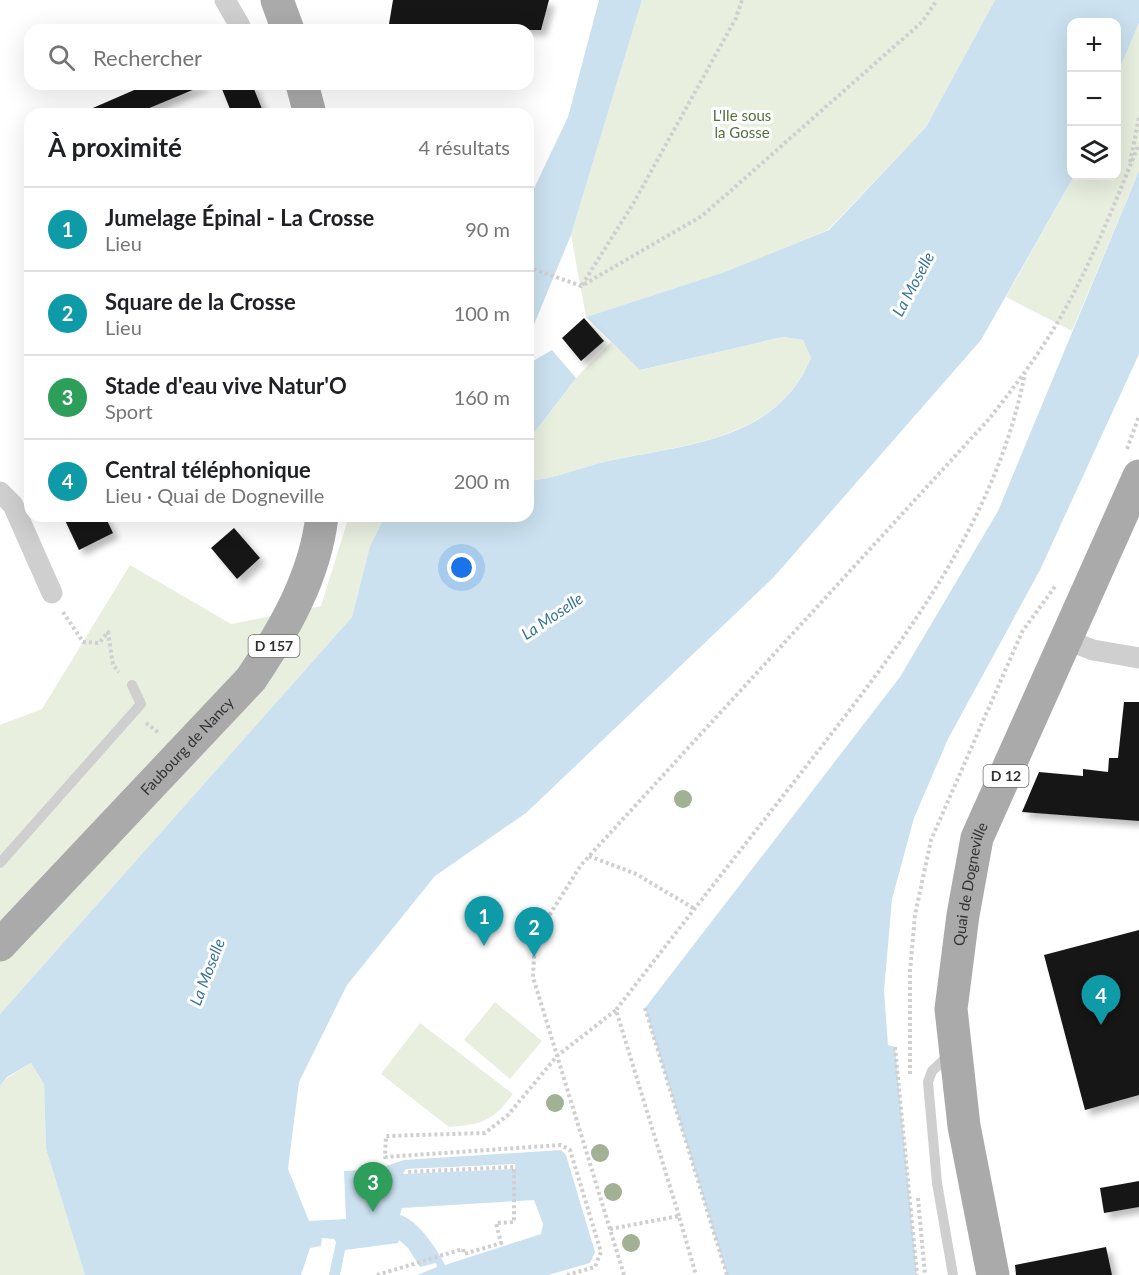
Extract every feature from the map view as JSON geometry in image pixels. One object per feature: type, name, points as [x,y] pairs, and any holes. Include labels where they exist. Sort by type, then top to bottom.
[{"type":"main road","points":[[277,0],[286,24]]},
{"type":"main road","points":[[304,90],[308,108]]},
{"type":"main road","name":"D 12","points":[[1130,521],[1139,476]]},
{"type":"main road","name":"Quai de Dogneville","points":[[993,1275],[964,1126],[951,1009],[963,915],[977,838],[1066,640],[1130,521]]},
{"type":"main road","name":"Faubourg de Nancy","points":[[0,945],[251,679],[274,645],[302,595],[320,522]]},
{"type":"street","points":[[225,0],[239,24]]},
{"type":"street","points":[[0,492],[13,505],[52,593]]},
{"type":"street","points":[[1066,640],[1093,650],[1139,658]]},
{"type":"lane","points":[[0,863],[141,704],[132,686]]},
{"type":"lane","points":[[952,1275],[937,1183],[928,1082],[932,1071],[955,1049]]},
{"type":"path","points":[[582,286],[633,204],[736,18],[742,0]]},
{"type":"path","points":[[534,269],[582,286],[702,216],[922,22],[937,0]]},
{"type":"path","points":[[1129,168],[1139,118]]},
{"type":"path","points":[[624,1275],[533,977],[535,938],[589,856],[989,419],[1025,372],[1069,302],[1098,244],[1139,144]]},
{"type":"path","points":[[567,1275],[595,1267],[601,1252],[570,1150],[561,1145],[385,1157],[386,1136],[485,1133],[508,1115],[557,1056],[616,1010],[888,662],[933,593],[998,471],[1017,417],[1025,372]]},
{"type":"path","points":[[52,593],[83,642],[99,643],[108,632],[112,665],[132,686]]},
{"type":"path","points":[[589,856],[636,874],[695,909]]},
{"type":"path","points":[[645,1008],[727,1275]]},
{"type":"path","points":[[616,1010],[696,1275]]},
{"type":"path","points":[[895,1047],[917,1275]]},
{"type":"path","points":[[377,1275],[463,1249],[464,1254],[501,1243],[496,1222],[514,1222],[514,1167],[406,1172]]},
{"type":"path","points":[[610,1229],[678,1216]]},
{"type":"green space","name":"L'Ile sous la Gosse","points":[[642,0],[995,0],[926,127],[828,230],[726,272],[586,317],[571,235]]},
{"type":"green space","points":[[1139,23],[1139,171],[1072,331],[1006,297],[1072,180],[1121,180],[1121,66]]},
{"type":"green space","points":[[783,337],[803,340],[811,358],[795,386],[775,407],[751,423],[725,435],[534,480],[534,433],[576,378],[611,342],[641,370]]},
{"type":"green space","points":[[347,522],[382,522],[370,546],[352,617],[0,1014],[0,725],[42,709],[130,565],[231,624],[321,606]]},
{"type":"green space","points":[[495,1002],[542,1041],[510,1079],[464,1040]]},
{"type":"green space","points":[[420,1023],[513,1094],[499,1111],[478,1123],[449,1127],[381,1074]]},
{"type":"green space","points":[[31,1063],[44,1084],[46,1149],[85,1275],[0,1275],[0,1086],[7,1078]]},
{"type":"water","points":[[599,0],[642,0],[571,235],[534,324],[534,188],[568,117]]},
{"type":"water","name":"La Moselle","points":[[995,0],[1139,0],[1139,23],[1121,66],[1121,18],[1067,18],[1067,180],[1072,180],[981,340],[773,578],[526,813],[435,876],[347,985],[299,1082],[288,1169],[309,1221],[346,1219],[344,1171],[377,1169],[404,1160],[561,1150],[566,1155],[595,1252],[590,1263],[548,1275],[417,1275],[437,1267],[436,1263],[420,1267],[408,1248],[399,1240],[398,1243],[345,1250],[340,1275],[329,1275],[336,1242],[334,1239],[322,1238],[321,1246],[310,1248],[301,1275],[85,1275],[46,1149],[44,1084],[31,1063],[7,1077],[0,1086],[0,1014],[352,617],[370,546],[382,522],[534,522],[534,480],[725,435],[752,423],[775,407],[795,386],[811,358],[803,340],[783,337],[640,370],[586,317],[725,272],[829,230],[926,127]],"holes":[[[515,1164],[515,1169],[403,1174],[406,1169]],[[534,1200],[543,1224],[541,1234],[445,1265],[420,1228],[400,1215],[402,1208]]]},
{"type":"water","points":[[1139,171],[1139,354],[1040,570],[948,739],[914,818],[892,899],[884,991],[888,1045],[895,1047],[917,1275],[727,1275],[645,1008],[900,677],[998,511]]},
{"type":"water","points":[[552,350],[576,378],[534,433],[534,360]]},
{"type":"building","points":[[393,0],[549,0],[541,30],[534,30],[534,24],[389,24]]},
{"type":"building","points":[[134,90],[193,90],[149,108],[93,108]]},
{"type":"building","points":[[222,90],[254,90],[262,108],[230,108]]},
{"type":"building","points":[[584,318],[604,341],[581,361],[562,338]]},
{"type":"building","points":[[66,522],[108,522],[113,533],[79,550]]},
{"type":"building","points":[[234,528],[260,558],[237,579],[211,548]]},
{"type":"building","points":[[1124,702],[1139,702],[1139,821],[1022,812],[1039,772],[1083,776],[1083,769],[1108,772],[1109,758],[1118,758]]},
{"type":"building","points":[[1139,930],[1139,1095],[1085,1110],[1044,955]]},
{"type":"building","points":[[1139,1181],[1139,1207],[1104,1213],[1100,1188]]},
{"type":"building","points":[[1106,1247],[1112,1275],[1016,1275],[1015,1265]]},
{"type":"place","name":"Jumelage Épinal - La Crosse","points":[[484,946]]},
{"type":"place","name":"Square de la Crosse","points":[[534,957]]},
{"type":"place","name":"Central téléphonique","points":[[1101,1025]]},
{"type":"place","name":"Stade d'eau vive Natur'O","points":[[373,1212]]}]
